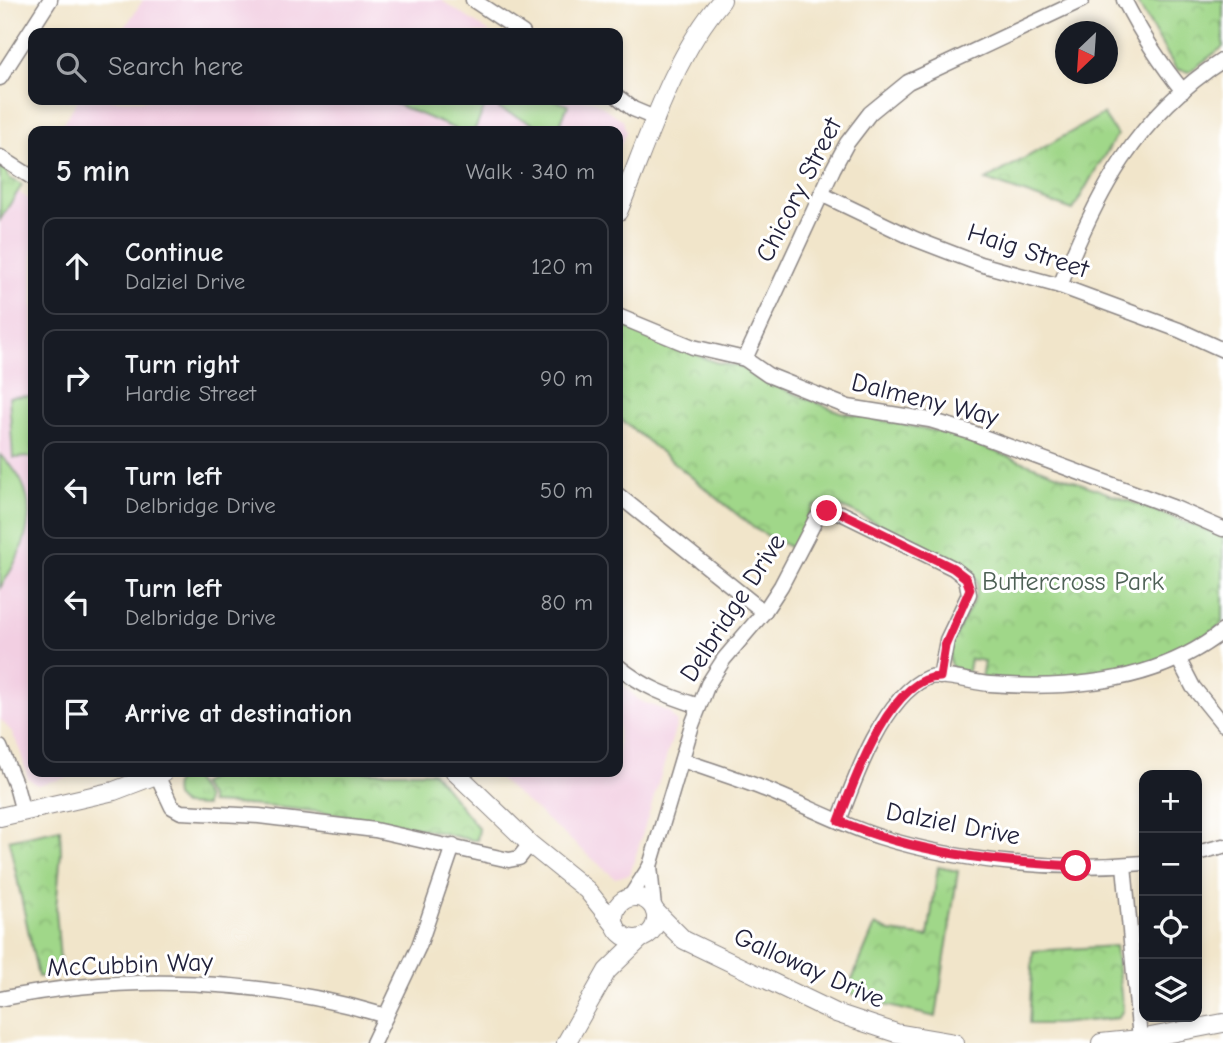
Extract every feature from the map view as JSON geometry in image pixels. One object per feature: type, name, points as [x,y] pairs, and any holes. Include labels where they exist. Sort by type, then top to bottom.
[{"type":"street","points":[[473,0],[515,28]]},
{"type":"street","points":[[623,200],[688,51],[722,0]]},
{"type":"street","name":"Chicory Street","points":[[745,359],[753,336],[821,194],[847,143],[870,113],[908,82],[1082,0]]},
{"type":"street","points":[[1124,0],[1143,38],[1183,91]]},
{"type":"street","points":[[32,28],[49,1]]},
{"type":"street","points":[[0,78],[28,34]]},
{"type":"street","points":[[1059,286],[1078,239],[1113,172],[1146,128],[1183,91],[1223,60]]},
{"type":"street","points":[[623,100],[633,109],[658,115]]},
{"type":"street","points":[[0,157],[28,175]]},
{"type":"street","name":"Haig Street","points":[[821,194],[915,239],[980,264],[1059,286],[1180,330],[1223,350]]},
{"type":"street","name":"Dalmeny Way","points":[[623,318],[701,349],[745,359],[768,375],[848,407],[930,420],[970,432],[1223,528]]},
{"type":"street","points":[[623,499],[764,612]]},
{"type":"street","name":"Delbridge Drive","points":[[629,897],[650,866],[708,684],[724,659],[764,612],[819,515],[827,511],[841,513],[953,568],[966,578],[969,594],[945,646],[940,677]]},
{"type":"street","points":[[839,821],[862,763],[881,726],[895,706],[917,684],[931,677],[1013,686],[1069,685],[1127,676],[1179,660],[1223,631]]},
{"type":"street","points":[[1179,660],[1198,694],[1223,724]]},
{"type":"street","points":[[623,670],[657,693],[699,706]]},
{"type":"street","points":[[0,747],[8,768],[11,814],[114,791],[150,777]]},
{"type":"street","name":"Dalziel Drive","points":[[682,760],[768,790],[880,837],[956,854],[1035,864],[1139,864]]},
{"type":"street","points":[[161,777],[172,807],[181,812],[299,820],[375,830],[509,860],[519,858],[530,844]]},
{"type":"street","points":[[460,777],[530,844],[587,890],[627,937],[642,938]]},
{"type":"street","points":[[373,1043],[419,946],[453,846]]},
{"type":"street","points":[[1202,852],[1223,846]]},
{"type":"street","points":[[1124,865],[1140,1039]]},
{"type":"street","name":"Delbridge Drive","points":[[650,866],[654,909]]},
{"type":"street","points":[[566,1043],[607,971],[653,929],[656,923],[654,909],[644,898],[587,890]]},
{"type":"street","points":[[607,971],[616,927],[615,912],[622,901],[629,897]]},
{"type":"street","name":"Galloway Drive","points":[[654,909],[684,940],[836,1013],[896,1033],[955,1043]]},
{"type":"street","name":"Galloway Drive","points":[[642,938],[684,940]]},
{"type":"street","name":"McCubbin Way","points":[[0,999],[89,986],[194,983],[292,993],[386,1016]]},
{"type":"street","points":[[1101,1043],[1140,1039],[1223,1023]]},
{"type":"shaded area","points":[[143,0],[441,0],[483,28],[124,28]]},
{"type":"shaded area","points":[[75,105],[600,105],[623,120],[626,132],[623,139],[623,126],[61,126]]},
{"type":"shaded area","points":[[18,192],[28,199],[28,777],[70,777],[37,785],[28,778],[19,747],[11,731],[0,719],[0,220]]},
{"type":"shaded area","points":[[623,686],[640,701],[669,712],[677,723],[630,874],[615,878],[497,777],[623,777]]},
{"type":"green space","points":[[1136,0],[1223,0],[1223,47],[1189,72],[1176,69]]},
{"type":"green space","points":[[398,105],[486,105],[476,126],[448,126]]},
{"type":"green space","points":[[501,105],[568,105],[559,126],[539,126],[499,109]]},
{"type":"green space","points":[[1103,114],[1117,135],[1073,210],[986,180]]},
{"type":"green space","points":[[0,165],[6,170],[8,177],[22,185],[0,220]]},
{"type":"green space","name":"Buttercross Park","points":[[623,326],[715,362],[741,367],[756,378],[840,412],[945,433],[1223,536],[1223,623],[1186,648],[1144,665],[1101,676],[1048,681],[981,678],[984,661],[970,659],[967,676],[954,670],[950,660],[956,635],[976,595],[976,578],[965,568],[833,503],[822,502],[813,507],[795,550],[755,529],[623,421]]},
{"type":"green space","points":[[28,396],[28,457],[13,458],[9,397]]},
{"type":"green space","points":[[0,455],[24,486],[28,519],[19,554],[0,588]]},
{"type":"green space","points":[[179,777],[193,779],[206,798],[205,806],[183,805],[175,797]]},
{"type":"green space","points":[[213,777],[437,777],[479,829],[477,840],[471,840],[406,825],[342,815],[210,803],[210,798],[200,784]]},
{"type":"green space","points":[[60,829],[61,852],[56,909],[61,974],[38,977],[9,840]]},
{"type":"green space","points":[[938,867],[958,871],[936,1017],[884,1005],[847,992],[875,925],[890,932],[928,937]]},
{"type":"green space","points":[[1115,946],[1123,1010],[1118,1018],[1029,1024],[1033,951]]},
{"type":"route","points":[[827,511],[841,513],[953,568],[966,578],[970,589],[947,640],[940,677],[924,679],[895,706],[873,739],[839,821],[880,837],[956,854],[1076,866]]}]
